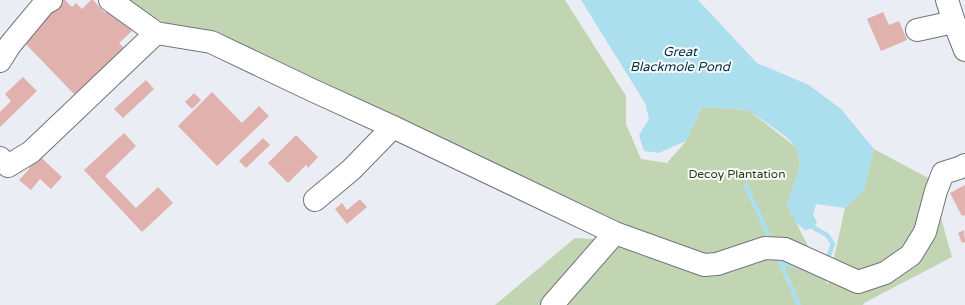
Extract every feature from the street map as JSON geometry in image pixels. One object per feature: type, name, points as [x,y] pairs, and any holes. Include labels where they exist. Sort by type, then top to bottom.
[{"type":"main road","points":[[0,61],[10,45],[44,4],[52,0]]},
{"type":"main road","points":[[110,0],[156,33],[211,42],[615,233],[704,265],[717,264],[775,249],[820,265],[858,282],[885,273],[911,255],[925,232],[936,191],[943,173],[965,165]]},
{"type":"main road","points":[[947,0],[965,50]]},
{"type":"main road","points":[[918,30],[954,22]]},
{"type":"main road","points":[[0,158],[8,166],[31,152],[156,33]]},
{"type":"main road","points":[[315,200],[351,170],[393,127]]},
{"type":"main road","points":[[552,305],[615,233]]},
{"type":"green space","name":"Decoy Plantation","points":[[121,0],[565,0],[626,96],[626,124],[641,159],[667,163],[686,141],[702,107],[748,110],[797,148],[800,165],[787,205],[828,285],[845,208],[864,190],[874,149],[930,179],[952,257],[864,303],[863,305],[495,305],[575,238],[679,244],[621,229],[237,47],[165,23]]},
{"type":"water","name":"Great Blackmole Pond","points":[[581,0],[698,0],[757,63],[809,85],[841,109],[874,149],[864,191],[845,208],[816,204],[813,215],[817,222],[814,228],[805,230],[795,222],[787,205],[800,165],[797,148],[785,136],[748,110],[702,107],[686,141],[659,153],[644,151],[639,135],[649,119],[645,103]]},
{"type":"building","points":[[60,0],[65,0],[72,7],[76,3],[82,9],[91,0],[93,0],[105,13],[112,6],[134,29],[119,43],[124,48],[75,95],[20,38]]},
{"type":"building","points":[[883,12],[889,25],[899,21],[907,40],[881,51],[867,19]]},
{"type":"building","points":[[23,77],[37,91],[0,127],[0,112],[11,101],[5,94]]},
{"type":"building","points":[[146,80],[154,89],[123,118],[114,109]]},
{"type":"building","points":[[212,92],[242,123],[259,106],[269,116],[217,166],[178,126]]},
{"type":"building","points":[[194,93],[201,100],[192,109],[185,102]]},
{"type":"building","points":[[124,133],[136,146],[105,176],[136,208],[158,187],[173,203],[142,232],[84,170]]},
{"type":"building","points":[[296,135],[318,157],[308,168],[306,165],[288,183],[268,163]]},
{"type":"building","points":[[263,138],[270,145],[246,168],[239,161]]},
{"type":"building","points":[[35,152],[62,177],[51,189],[40,179],[31,190],[19,180],[30,168],[24,164]]},
{"type":"building","points":[[965,185],[965,215],[962,216],[950,193]]},
{"type":"building","points":[[360,199],[367,207],[347,224],[335,209],[342,203],[347,210]]},
{"type":"building","points":[[964,230],[965,242],[962,243],[958,233]]},
{"type":"waterway","points":[[746,186],[771,241]]},
{"type":"waterway","points":[[814,228],[827,235],[833,244],[829,255],[824,260]]},
{"type":"waterway","points":[[777,255],[799,305]]},
{"type":"waterway","points":[[780,263],[801,267]]}]
